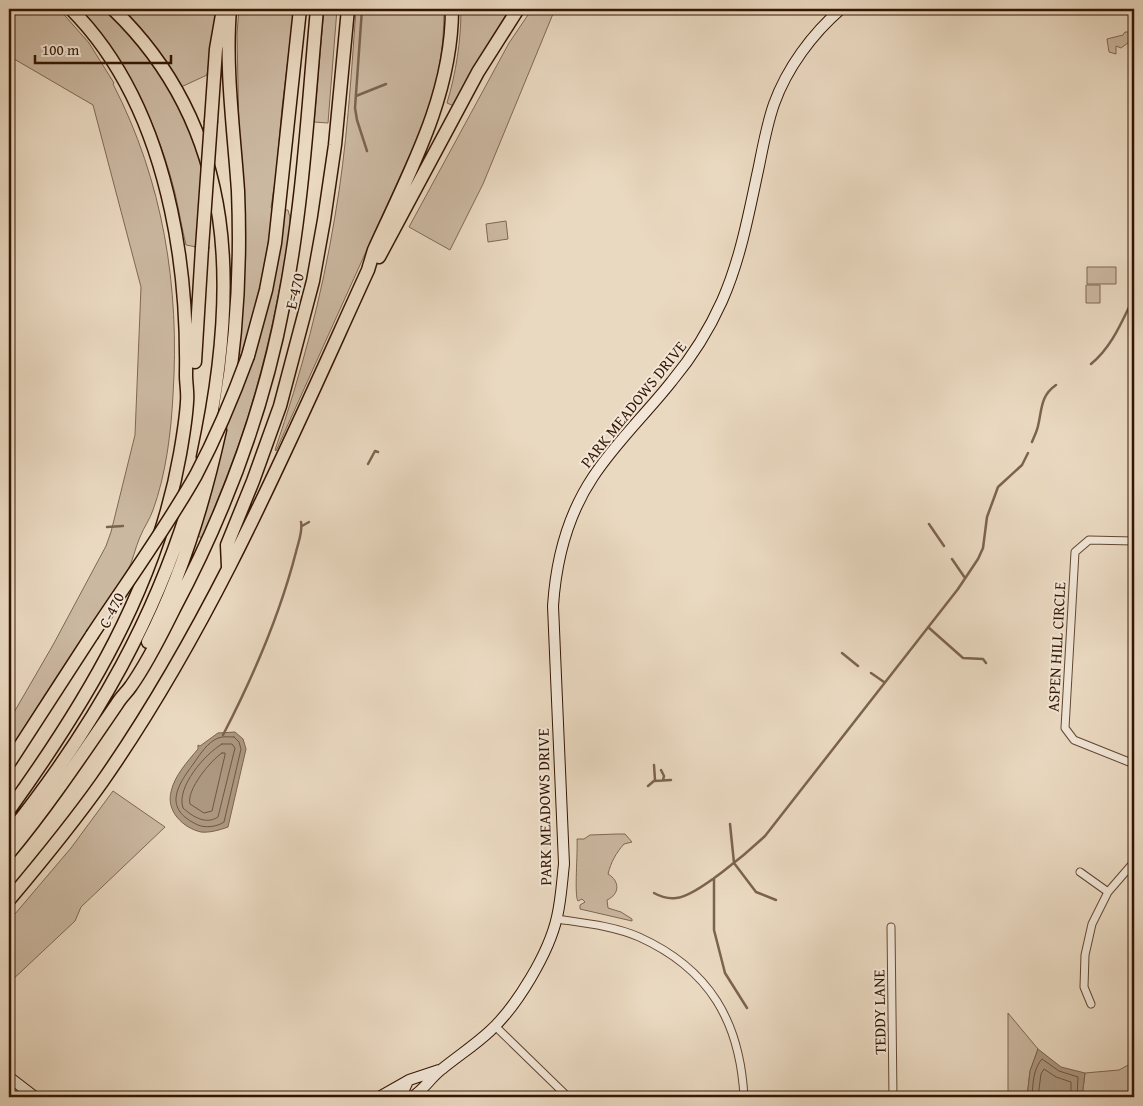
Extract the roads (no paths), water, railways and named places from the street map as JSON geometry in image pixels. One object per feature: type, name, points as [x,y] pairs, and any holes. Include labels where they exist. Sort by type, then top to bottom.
[{"type":"highway","points":[[71,9],[99,42],[126,83],[145,125],[160,166],[172,211],[182,273],[187,330],[188,401]]},
{"type":"highway","points":[[9,834],[55,773],[95,714],[149,612],[173,555],[191,500],[206,440],[217,372],[223,304],[223,253],[216,197],[206,156],[189,112],[176,89],[148,47],[113,9]]},
{"type":"highway","points":[[188,401],[193,383],[215,56],[223,9]]},
{"type":"highway","points":[[118,702],[161,614],[190,540],[209,483],[226,400],[235,334],[239,255],[238,194],[229,53],[230,9]]},
{"type":"highway","points":[[9,763],[192,480],[228,406],[253,341],[275,243],[300,9]]},
{"type":"highway","points":[[9,853],[68,776],[148,658],[202,553],[240,462],[263,390],[282,314],[295,240],[317,9]]},
{"type":"highway","name":"E-470","points":[[228,570],[227,545],[280,406],[313,281],[335,145],[348,9]]},
{"type":"highway","points":[[9,900],[84,807],[126,746],[174,668],[228,570],[284,455],[368,270],[374,250],[438,104],[448,59],[452,9]]},
{"type":"highway","points":[[368,270],[380,255],[481,67],[518,9]]},
{"type":"highway","name":"C-470","points":[[9,810],[52,748],[86,694],[140,588],[158,540],[173,488],[188,401]]},
{"type":"main road","name":"PARK MEADOWS DRIVE","points":[[412,1097],[440,1070],[472,1047],[495,1026],[530,978],[543,954],[557,919],[564,849],[553,606],[555,574],[562,546],[574,512],[591,479],[623,438],[672,382],[705,335],[722,302],[737,264],[766,130],[774,104],[786,78],[807,46],[820,29],[841,9]]},
{"type":"main road","name":"PARK MEADOWS DRIVE","points":[[379,1097],[408,1080],[440,1070]]},
{"type":"main road","points":[[9,1078],[35,1097]]},
{"type":"main road","points":[[394,1097],[403,1092],[408,1080]]},
{"type":"street","name":"ASPEN HILL CIRCLE","points":[[1134,541],[1089,540],[1075,552],[1066,728],[1074,740],[1134,764]]},
{"type":"street","points":[[1091,1004],[1084,988],[1084,955],[1092,924],[1108,892],[1134,862]]},
{"type":"street","points":[[1080,872],[1108,892]]},
{"type":"street","points":[[557,919],[598,926],[640,937],[672,956],[693,972],[712,994],[729,1022],[740,1057],[744,1097]]},
{"type":"street","name":"TEDDY LANE","points":[[891,927],[893,1097]]},
{"type":"street","points":[[495,1026],[568,1097]]},
{"type":"water","points":[[235,732],[243,739],[246,749],[228,827],[207,832],[194,830],[177,818],[171,806],[171,792],[175,780],[198,749],[198,745],[200,746],[218,733]]},
{"type":"water","points":[[1038,1049],[1061,1067],[1085,1073],[1082,1097],[1027,1097],[1030,1071]]},
{"type":"waterway","points":[[362,9],[355,108],[367,151]]},
{"type":"waterway","points":[[356,96],[386,84]]},
{"type":"waterway","points":[[1091,364],[1111,342],[1134,297]]},
{"type":"waterway","points":[[1032,442],[1038,428],[1044,399],[1056,385]]},
{"type":"waterway","points":[[368,464],[375,451],[378,452]]},
{"type":"waterway","points":[[654,893],[659,896],[673,898],[685,896],[709,882],[765,836],[958,589],[983,548],[987,517],[998,487],[1022,465],[1028,453]]},
{"type":"waterway","points":[[223,735],[255,669],[274,622],[299,541],[301,522]]},
{"type":"waterway","points":[[302,526],[309,522]]},
{"type":"waterway","points":[[929,524],[944,546]]},
{"type":"waterway","points":[[107,527],[123,526]]},
{"type":"waterway","points":[[952,559],[965,578]]},
{"type":"waterway","points":[[928,627],[963,658],[983,659],[986,663]]},
{"type":"waterway","points":[[842,653],[858,666]]},
{"type":"waterway","points":[[871,673],[884,682]]},
{"type":"waterway","points":[[648,786],[655,780],[654,765]]},
{"type":"waterway","points":[[661,770],[664,776],[663,780]]},
{"type":"waterway","points":[[654,781],[671,780]]},
{"type":"waterway","points":[[730,824],[734,863],[756,892],[776,900]]},
{"type":"waterway","points":[[714,878],[714,930],[725,973],[747,1008]]}]
